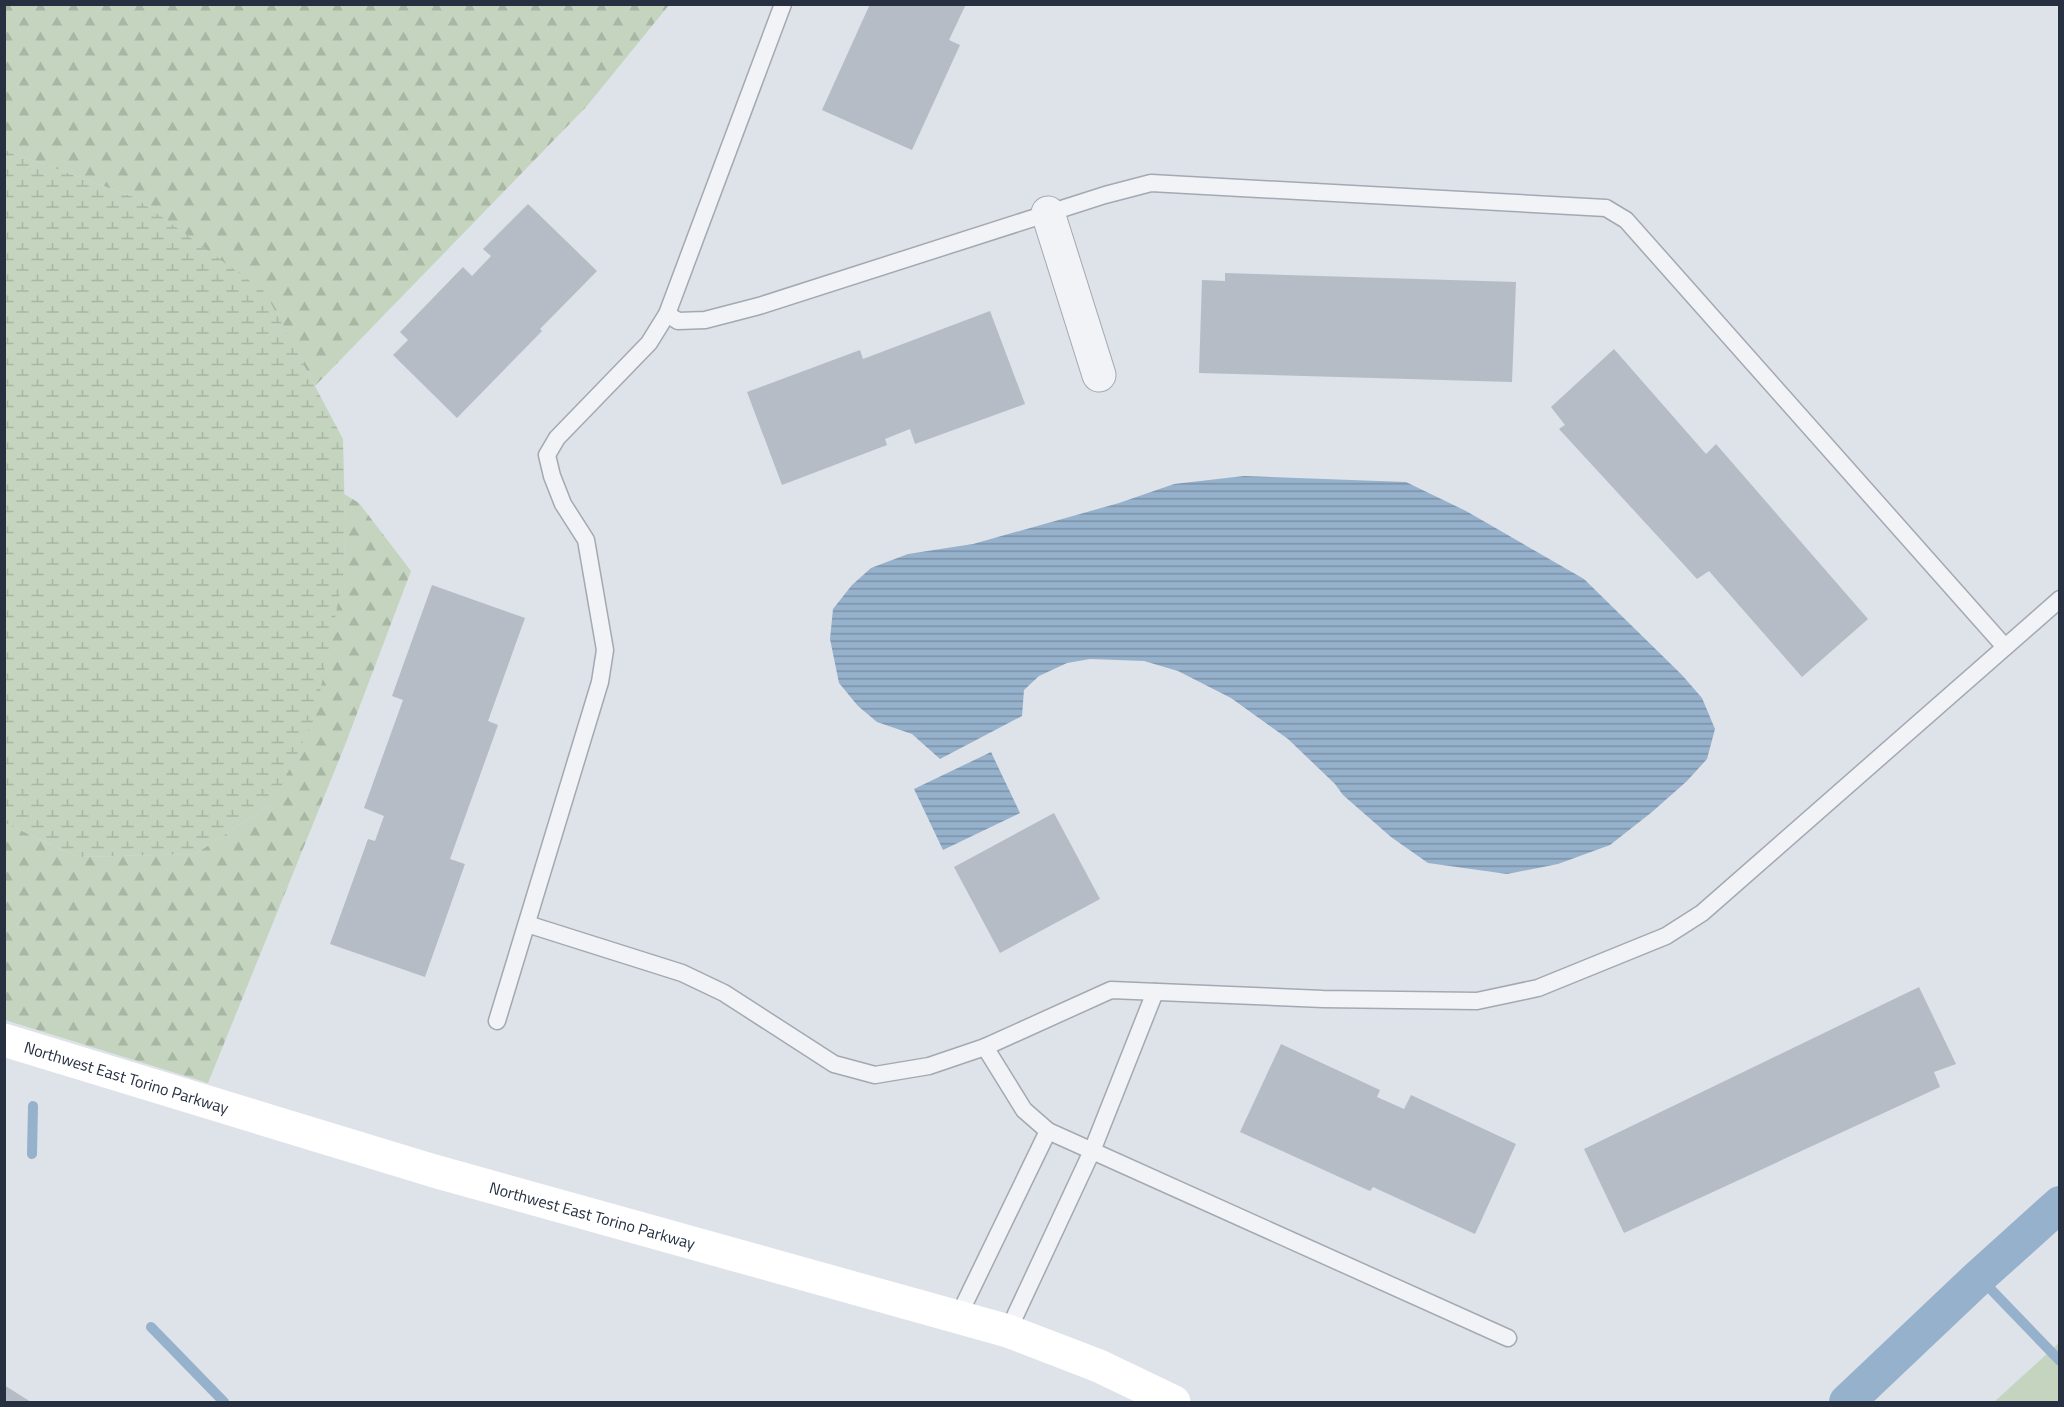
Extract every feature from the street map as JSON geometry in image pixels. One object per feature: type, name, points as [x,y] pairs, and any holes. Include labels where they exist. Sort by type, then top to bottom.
[{"type":"street","points":[[1048,213],[1100,375]]},
{"type":"street","name":"Northwest East Torino Parkway","points":[[4,1040],[434,1172],[1008,1331],[1099,1366],[1174,1402]]},
{"type":"lane","points":[[497,1021],[600,682],[605,650],[586,540],[563,504],[547,455],[557,438],[649,343],[667,314],[783,4]]},
{"type":"lane","points":[[667,314],[678,321],[705,320],[759,306],[1048,213],[1151,183],[1606,208],[1626,220],[2005,647]]},
{"type":"lane","points":[[527,924],[682,973],[724,993],[834,1064],[875,1075],[929,1066],[985,1047],[1111,990],[1323,999],[1477,1001],[1538,988],[1666,936],[1702,913],[2060,599]]},
{"type":"lane","points":[[1008,1331],[1092,1151],[1155,992]]},
{"type":"lane","points":[[985,1047],[1024,1110],[1048,1131],[1508,1338]]},
{"type":"lane","points":[[958,1317],[1048,1131]]},
{"type":"green space","points":[[4,5],[669,5],[586,107],[315,386],[264,292],[136,198],[5,150]]},
{"type":"green space","points":[[5,150],[136,198],[265,292],[343,439],[346,563],[315,717],[273,803],[195,854],[78,857],[5,823]]},
{"type":"green space","points":[[344,494],[359,503],[411,571],[345,745],[208,1083],[5,1020],[5,823],[78,857],[195,854],[273,803],[346,563]]},
{"type":"green space","points":[[2059,1343],[2059,1402],[1994,1402]]},
{"type":"water","points":[[1244,476],[1406,482],[1466,511],[1584,579],[1682,675],[1702,698],[1715,729],[1707,759],[1687,781],[1610,845],[1558,864],[1507,874],[1428,863],[1391,837],[1343,795],[1335,784],[1288,739],[1231,698],[1178,671],[1144,661],[1090,659],[1067,663],[1039,676],[1024,690],[1022,716],[940,759],[912,734],[877,722],[858,706],[839,683],[830,639],[833,609],[852,585],[871,568],[908,554],[973,544],[1119,503],[1174,484]]},
{"type":"water","points":[[991,752],[1020,813],[943,850],[914,789]]},
{"type":"building","points":[[870,4],[966,4],[949,40],[960,45],[912,150],[822,110]]},
{"type":"building","points":[[528,204],[597,271],[457,418],[393,355],[408,340],[400,332],[463,267],[472,276],[491,256],[483,249]]},
{"type":"building","points":[[1225,273],[1516,282],[1512,382],[1199,373],[1202,280],[1225,281]]},
{"type":"building","points":[[990,311],[1025,404],[915,444],[910,429],[885,439],[887,445],[782,485],[747,392],[860,350],[863,359]]},
{"type":"building","points":[[1614,349],[1706,454],[1716,444],[1868,619],[1802,677],[1709,571],[1697,579],[1559,429],[1565,425],[1551,407]]},
{"type":"building","points":[[432,585],[525,618],[488,721],[498,725],[450,859],[465,864],[425,977],[330,944],[368,839],[375,841],[384,816],[364,808],[403,700],[392,696]]},
{"type":"building","points":[[1054,813],[1100,899],[1000,953],[954,867]]},
{"type":"building","points":[[1919,987],[1956,1064],[1934,1072],[1940,1087],[1624,1233],[1584,1149]]},
{"type":"building","points":[[1281,1044],[1380,1090],[1377,1097],[1404,1109],[1411,1095],[1516,1144],[1475,1234],[1373,1187],[1370,1191],[1240,1132]]},
{"type":"building","points":[[4,1385],[31,1402],[4,1402]]},
{"type":"waterway","points":[[32,1154],[33,1106]]},
{"type":"waterway","points":[[1847,1402],[2060,1204]]},
{"type":"waterway","points":[[1979,1277],[2060,1361]]},
{"type":"waterway","points":[[151,1327],[224,1402]]}]
